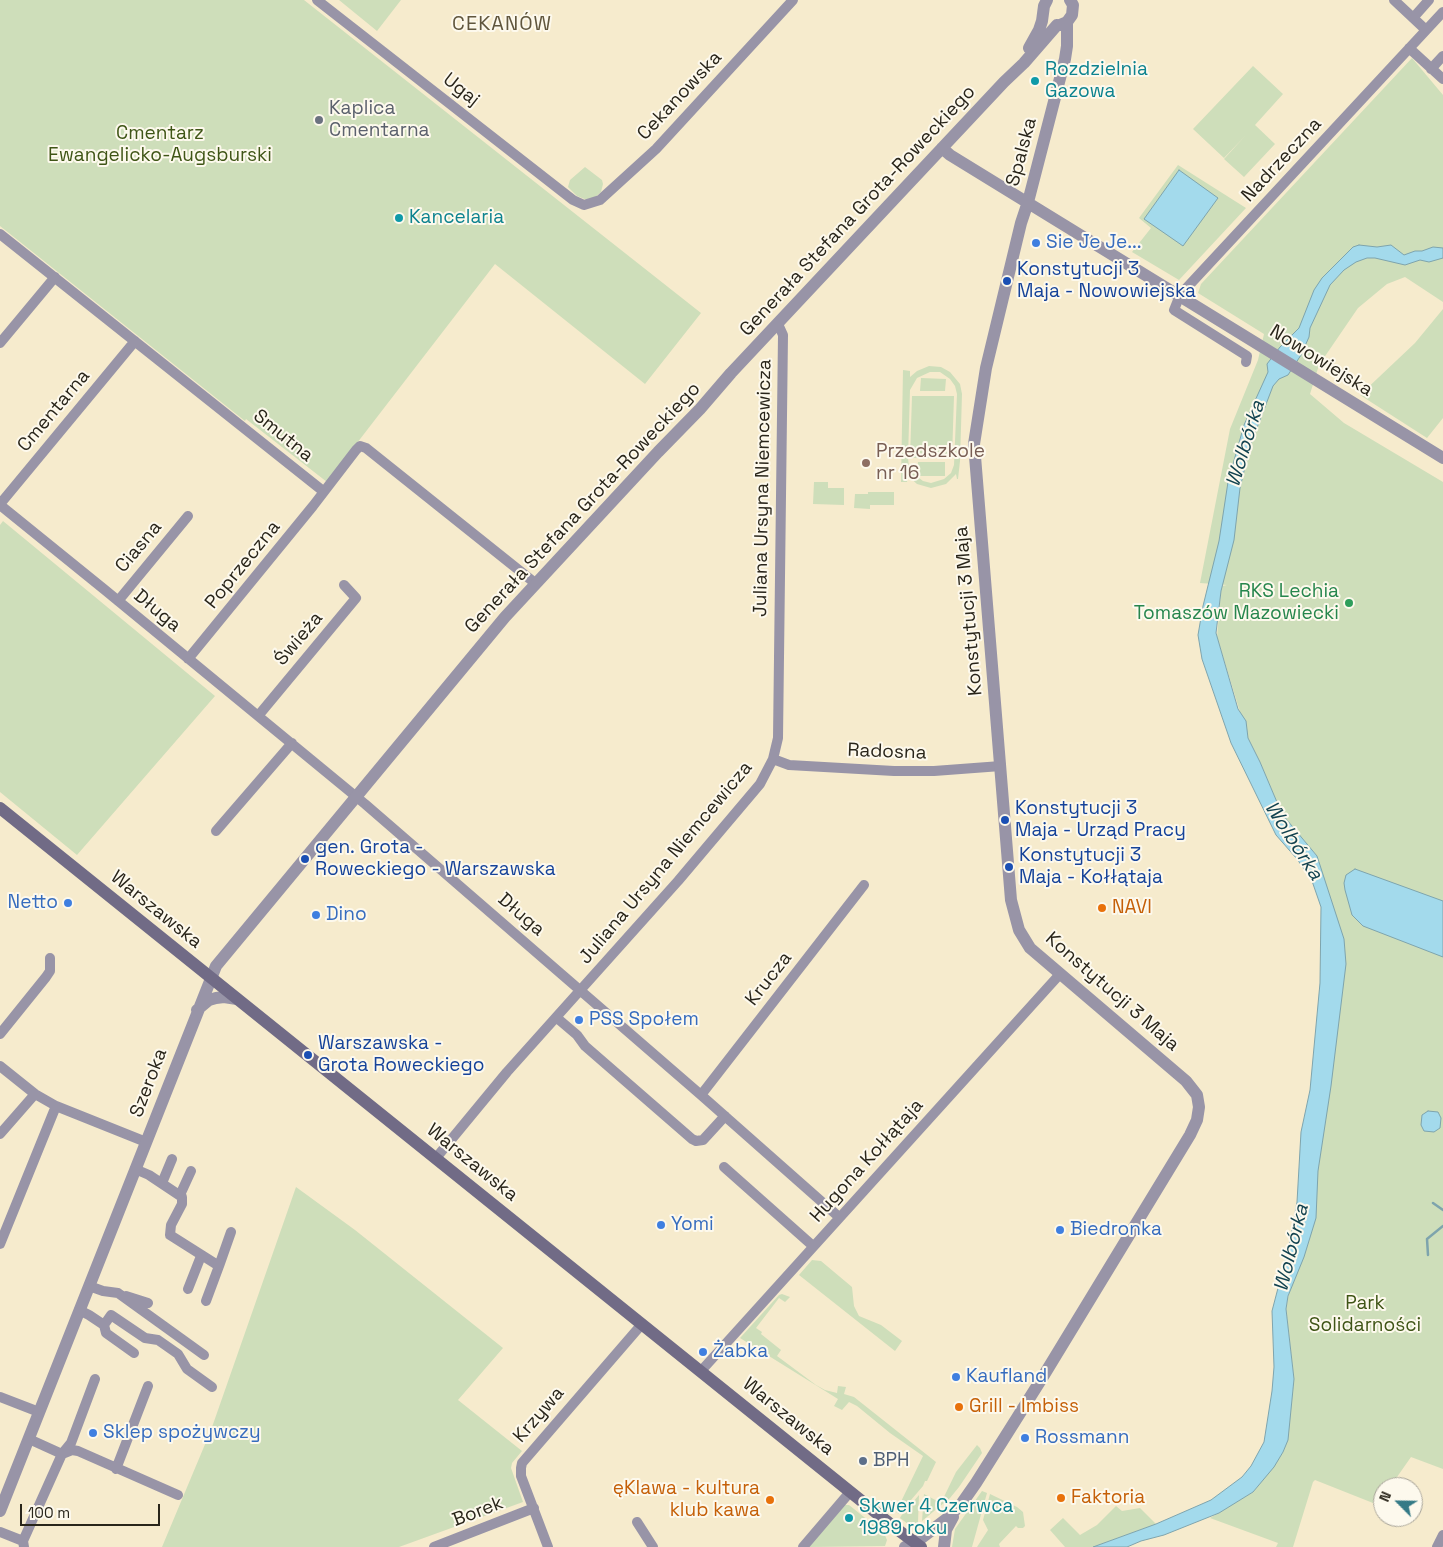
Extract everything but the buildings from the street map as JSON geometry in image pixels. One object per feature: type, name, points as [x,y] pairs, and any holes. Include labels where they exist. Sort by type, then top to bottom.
[{"type":"main road","name":"Warszawska","points":[[0,808],[701,1371],[914,1546]]},
{"type":"street","name":"Ugaj","points":[[318,0],[573,200],[584,205]]},
{"type":"street","name":"Cekanowska","points":[[584,205],[600,200],[656,149],[793,0]]},
{"type":"street","name":"Spalska","points":[[1028,202],[1065,59],[1067,46],[1062,24],[1070,19],[1073,10],[1071,0]]},
{"type":"street","points":[[1394,0],[1426,30]]},
{"type":"street","points":[[1413,18],[1429,0]]},
{"type":"street","points":[[1044,4],[1046,19],[1049,22],[1062,24]]},
{"type":"street","name":"Generała Stefana Grota-Roweckiego","points":[[1004,82],[1034,40],[1042,21],[1044,4]]},
{"type":"street","name":"Nadrzeczna","points":[[1180,295],[1443,12]]},
{"type":"street","name":"Generała Stefana Grota-Roweckiego","points":[[210,977],[227,952],[504,617],[658,452],[700,410],[1004,82],[1062,24]]},
{"type":"street","points":[[1409,48],[1443,80]]},
{"type":"street","points":[[1431,69],[1443,56]]},
{"type":"street","name":"Nowowiejska","points":[[942,148],[950,155],[1443,458]]},
{"type":"street","name":"Konstytucji 3 Maja","points":[[914,1546],[949,1517],[962,1503],[1044,1376],[1197,1120],[1199,1107],[1197,1095],[1186,1081],[1030,948],[1015,921],[974,444],[986,368],[1021,223],[1028,202]]},
{"type":"street","name":"Smutna","points":[[0,234],[323,491]]},
{"type":"street","points":[[0,343],[55,277]]},
{"type":"street","name":"Nowowiejska","points":[[1180,295],[1174,310],[1247,356],[1246,362]]},
{"type":"street","name":"Juliana Ursyna Niemcewicza","points":[[436,1158],[507,1072],[678,881],[760,784],[773,759],[778,738],[783,335],[778,324]]},
{"type":"street","name":"Cmentarna","points":[[0,504],[135,341]]},
{"type":"street","points":[[323,491],[356,450],[360,446],[366,448],[535,583]]},
{"type":"street","name":"Poprzeczna","points":[[188,659],[302,520],[323,491]]},
{"type":"street","name":"Długa","points":[[0,504],[355,796],[839,1217]]},
{"type":"street","name":"Ciasna","points":[[118,601],[188,516]]},
{"type":"street","name":"Świeża","points":[[258,716],[356,598],[344,585]]},
{"type":"street","points":[[216,831],[292,743]]},
{"type":"street","name":"Radosna","points":[[773,759],[789,765],[894,771],[934,771],[1001,766]]},
{"type":"street","name":"Krucza","points":[[701,1095],[864,884]]},
{"type":"street","points":[[0,1034],[50,971],[50,958]]},
{"type":"street","name":"Hugona Kołłątaja","points":[[701,1371],[1060,974]]},
{"type":"street","name":"Szeroka","points":[[0,1511],[210,977]]},
{"type":"street","points":[[197,1010],[209,1000],[216,998],[237,999]]},
{"type":"street","points":[[557,1018],[577,1035],[585,1046],[692,1139],[696,1141],[703,1140],[725,1116]]},
{"type":"street","points":[[0,1066],[35,1094],[56,1106],[146,1142]]},
{"type":"street","points":[[0,1134],[35,1094]]},
{"type":"street","points":[[0,1244],[3,1230],[56,1106]]},
{"type":"street","points":[[162,1183],[172,1159]]},
{"type":"street","points":[[724,1167],[813,1246]]},
{"type":"street","points":[[135,1169],[180,1195],[183,1200],[170,1225],[170,1235],[219,1266]]},
{"type":"street","points":[[180,1195],[190,1171]]},
{"type":"street","points":[[206,1301],[231,1232]]},
{"type":"street","points":[[188,1289],[201,1256]]},
{"type":"street","points":[[89,1286],[148,1303]]},
{"type":"street","points":[[118,1293],[204,1355]]},
{"type":"street","points":[[79,1310],[89,1314],[104,1325],[106,1333],[134,1353]]},
{"type":"street","points":[[104,1325],[111,1315],[145,1338],[158,1340],[178,1354],[187,1369],[212,1387]]},
{"type":"street","name":"Krzywa","points":[[548,1547],[522,1476],[521,1468],[524,1460],[642,1324]]},
{"type":"street","points":[[0,1532],[24,1544],[62,1454],[71,1443],[95,1379]]},
{"type":"street","points":[[116,1469],[148,1386]]},
{"type":"street","points":[[0,1397],[39,1412]]},
{"type":"street","points":[[29,1439],[62,1454],[72,1450],[78,1451],[178,1495]]},
{"type":"street","points":[[803,1547],[850,1492]]},
{"type":"street","points":[[944,1547],[946,1530],[962,1503]]},
{"type":"street","name":"Borek","points":[[434,1547],[534,1508]]},
{"type":"street","points":[[638,1522],[653,1547]]},
{"type":"street","points":[[1437,1547],[1443,1536]]},
{"type":"green space","name":"Cmentarz Ewangelicko-Augsburski","points":[[0,0],[304,0],[701,313],[645,384],[495,264],[327,482],[246,419],[245,421],[0,226]]},
{"type":"green space","points":[[339,0],[401,0],[377,31]]},
{"type":"green space","name":"Park Solidarności","points":[[1412,58],[1443,95],[1443,302],[1405,277],[1387,284],[1358,308],[1319,365],[1310,394],[1344,423],[1443,482],[1443,1469],[1411,1457],[1397,1477],[1373,1477],[1373,1503],[1315,1480],[1293,1547],[1276,1547],[1278,1543],[1210,1518],[1253,1492],[1283,1452],[1289,1425],[1294,1379],[1286,1309],[1343,987],[1317,856],[1282,814],[1248,738],[1217,637],[1221,591],[1222,586],[1227,585],[1200,583],[1230,429],[1258,360],[1264,334],[1198,293],[1201,284]]},
{"type":"green space","points":[[1253,66],[1283,94],[1255,125],[1275,144],[1244,177],[1224,159],[1245,136],[1224,158],[1193,129]]},
{"type":"green space","points":[[1178,165],[1246,208],[1179,280],[1132,252],[1151,228],[1139,218]]},
{"type":"green space","points":[[585,167],[602,180],[603,184],[601,192],[593,199],[587,200],[577,196],[568,187],[570,180]]},
{"type":"green space","points":[[1443,309],[1443,418],[1427,438],[1360,395],[1415,343]]},
{"type":"green space","points":[[929,366],[941,367],[950,372],[960,384],[962,394],[958,479],[956,474],[946,484],[931,488],[917,484],[908,476],[907,482],[901,482],[903,370],[910,371],[910,377],[917,371]],"holes":[[[930,372],[940,372],[950,379],[955,386],[957,394],[954,465],[951,473],[944,479],[931,483],[923,481],[909,467],[910,390],[917,378]]]},
{"type":"green space","points":[[921,378],[946,379],[945,391],[920,391]]},
{"type":"green space","points":[[912,396],[954,396],[952,458],[910,458]]},
{"type":"green space","points":[[918,462],[945,462],[945,476],[917,476]]},
{"type":"green space","points":[[814,482],[828,482],[828,488],[844,488],[844,505],[813,504]]},
{"type":"green space","points":[[868,492],[894,492],[894,505],[870,505],[870,509],[854,508],[855,494],[868,494]]},
{"type":"green space","points":[[3,521],[215,696],[77,855],[0,792],[0,525]]},
{"type":"green space","points":[[296,1187],[355,1230],[503,1348],[458,1400],[522,1451],[512,1463],[511,1468],[523,1502],[399,1547],[162,1547],[211,1430]]},
{"type":"green space","points":[[812,1260],[821,1261],[852,1287],[854,1306],[859,1316],[881,1325],[902,1341],[895,1351],[799,1275]]},
{"type":"green space","points":[[782,1294],[790,1297],[785,1302],[779,1298],[756,1328],[781,1350],[777,1356],[825,1390],[837,1393],[838,1386],[846,1387],[844,1394],[854,1397],[936,1462],[927,1481],[925,1481],[923,1486],[899,1514],[896,1512],[923,1456],[890,1433],[857,1406],[849,1402],[842,1410],[834,1406],[838,1399],[740,1338]]},
{"type":"green space","points":[[977,1445],[982,1453],[959,1487],[950,1498],[922,1521],[924,1494],[941,1503],[956,1472]]},
{"type":"green space","points":[[982,1491],[987,1493],[972,1547],[952,1547],[955,1529]]},
{"type":"green space","points":[[990,1494],[1017,1507],[1023,1512],[1025,1526],[1018,1528],[1016,1526],[999,1544],[1000,1547],[977,1547],[988,1530],[983,1520]]},
{"type":"green space","points":[[919,1495],[918,1522],[915,1525],[908,1524],[900,1518]]},
{"type":"green space","name":"Skwer 4 Czerwca 1989 roku","points":[[843,1505],[849,1505],[884,1533],[887,1540],[885,1546],[809,1547]]},
{"type":"green space","points":[[1116,1506],[1122,1511],[1140,1508],[1156,1524],[1093,1547],[1065,1547],[1050,1530],[1063,1518],[1080,1535],[1097,1525]]},
{"type":"water","points":[[1179,170],[1218,198],[1183,246],[1144,219]]},
{"type":"water","name":"Wolbórka","points":[[1359,245],[1377,247],[1391,245],[1404,255],[1433,247],[1443,248],[1443,258],[1429,262],[1420,260],[1405,265],[1367,258],[1356,262],[1344,270],[1330,285],[1310,328],[1309,337],[1301,355],[1288,375],[1279,379],[1273,386],[1250,446],[1240,488],[1234,540],[1221,591],[1216,633],[1238,709],[1246,721],[1248,738],[1282,814],[1317,856],[1344,939],[1346,964],[1318,1171],[1316,1218],[1304,1257],[1288,1296],[1286,1309],[1294,1379],[1288,1440],[1274,1467],[1253,1492],[1219,1513],[1164,1535],[1127,1547],[1093,1547],[1156,1524],[1211,1500],[1242,1477],[1251,1466],[1264,1442],[1274,1367],[1272,1311],[1289,1246],[1297,1202],[1301,1132],[1310,1090],[1320,983],[1321,907],[1312,881],[1297,859],[1276,835],[1231,743],[1202,659],[1198,635],[1219,541],[1228,482],[1244,425],[1268,372],[1267,364],[1280,347],[1299,328],[1314,290],[1322,278],[1353,247]]},
{"type":"water","points":[[1355,869],[1443,901],[1443,957],[1363,926],[1352,915],[1344,883],[1346,875]]},
{"type":"water","points":[[1428,1111],[1438,1112],[1441,1118],[1440,1128],[1434,1132],[1424,1131],[1421,1125],[1422,1115]]},
{"type":"waterway","points":[[1433,1203],[1443,1210]]},
{"type":"waterway","points":[[1428,1255],[1427,1239],[1443,1226]]},
{"type":"place","name":"Rozdzielnia Gazowa","points":[[1035,81]]},
{"type":"place","name":"Kaplica Cmentarna","points":[[319,120]]},
{"type":"place","name":"Kancelaria","points":[[399,218]]},
{"type":"place","name":"Sie Je Je...","points":[[1036,243]]},
{"type":"place","name":"Konstytucji 3 Maja - Nowowiejska","points":[[1007,281]]},
{"type":"place","name":"Przedszkole nr 16","points":[[866,463]]},
{"type":"place","name":"RKS Lechia Tomaszów Mazowiecki","points":[[1349,603]]},
{"type":"place","name":"Konstytucji 3 Maja - Urząd Pracy","points":[[1005,820]]},
{"type":"place","name":"gen. Grota - Roweckiego - Warszawska","points":[[305,859]]},
{"type":"place","name":"Konstytucji 3 Maja - Kołłątaja","points":[[1009,867]]},
{"type":"place","name":"Netto","points":[[68,903]]},
{"type":"place","name":"NAVI","points":[[1102,908]]},
{"type":"place","name":"Dino","points":[[316,915]]},
{"type":"place","name":"PSS Społem","points":[[579,1020]]},
{"type":"place","name":"Warszawska - Grota Roweckiego","points":[[308,1055]]},
{"type":"place","name":"Yomi","points":[[661,1225]]},
{"type":"place","name":"Biedronka","points":[[1060,1230]]},
{"type":"place","name":"Żabka","points":[[703,1352]]},
{"type":"place","name":"Kaufland","points":[[956,1377]]},
{"type":"place","name":"Grill - Imbiss","points":[[959,1407]]},
{"type":"place","name":"Sklep spożywczy","points":[[93,1433]]},
{"type":"place","name":"Rossmann","points":[[1025,1438]]},
{"type":"place","name":"BPH","points":[[863,1461]]},
{"type":"place","name":"Faktoria","points":[[1061,1498]]},
{"type":"place","name":"ęKlawa - kultura klub kawa","points":[[770,1500]]},
{"type":"place","name":"Skwer 4 Czerwca 1989 roku","points":[[849,1518]]},
{"type":"district","name":"CEKANÓW","points":[[502,25]]}]
